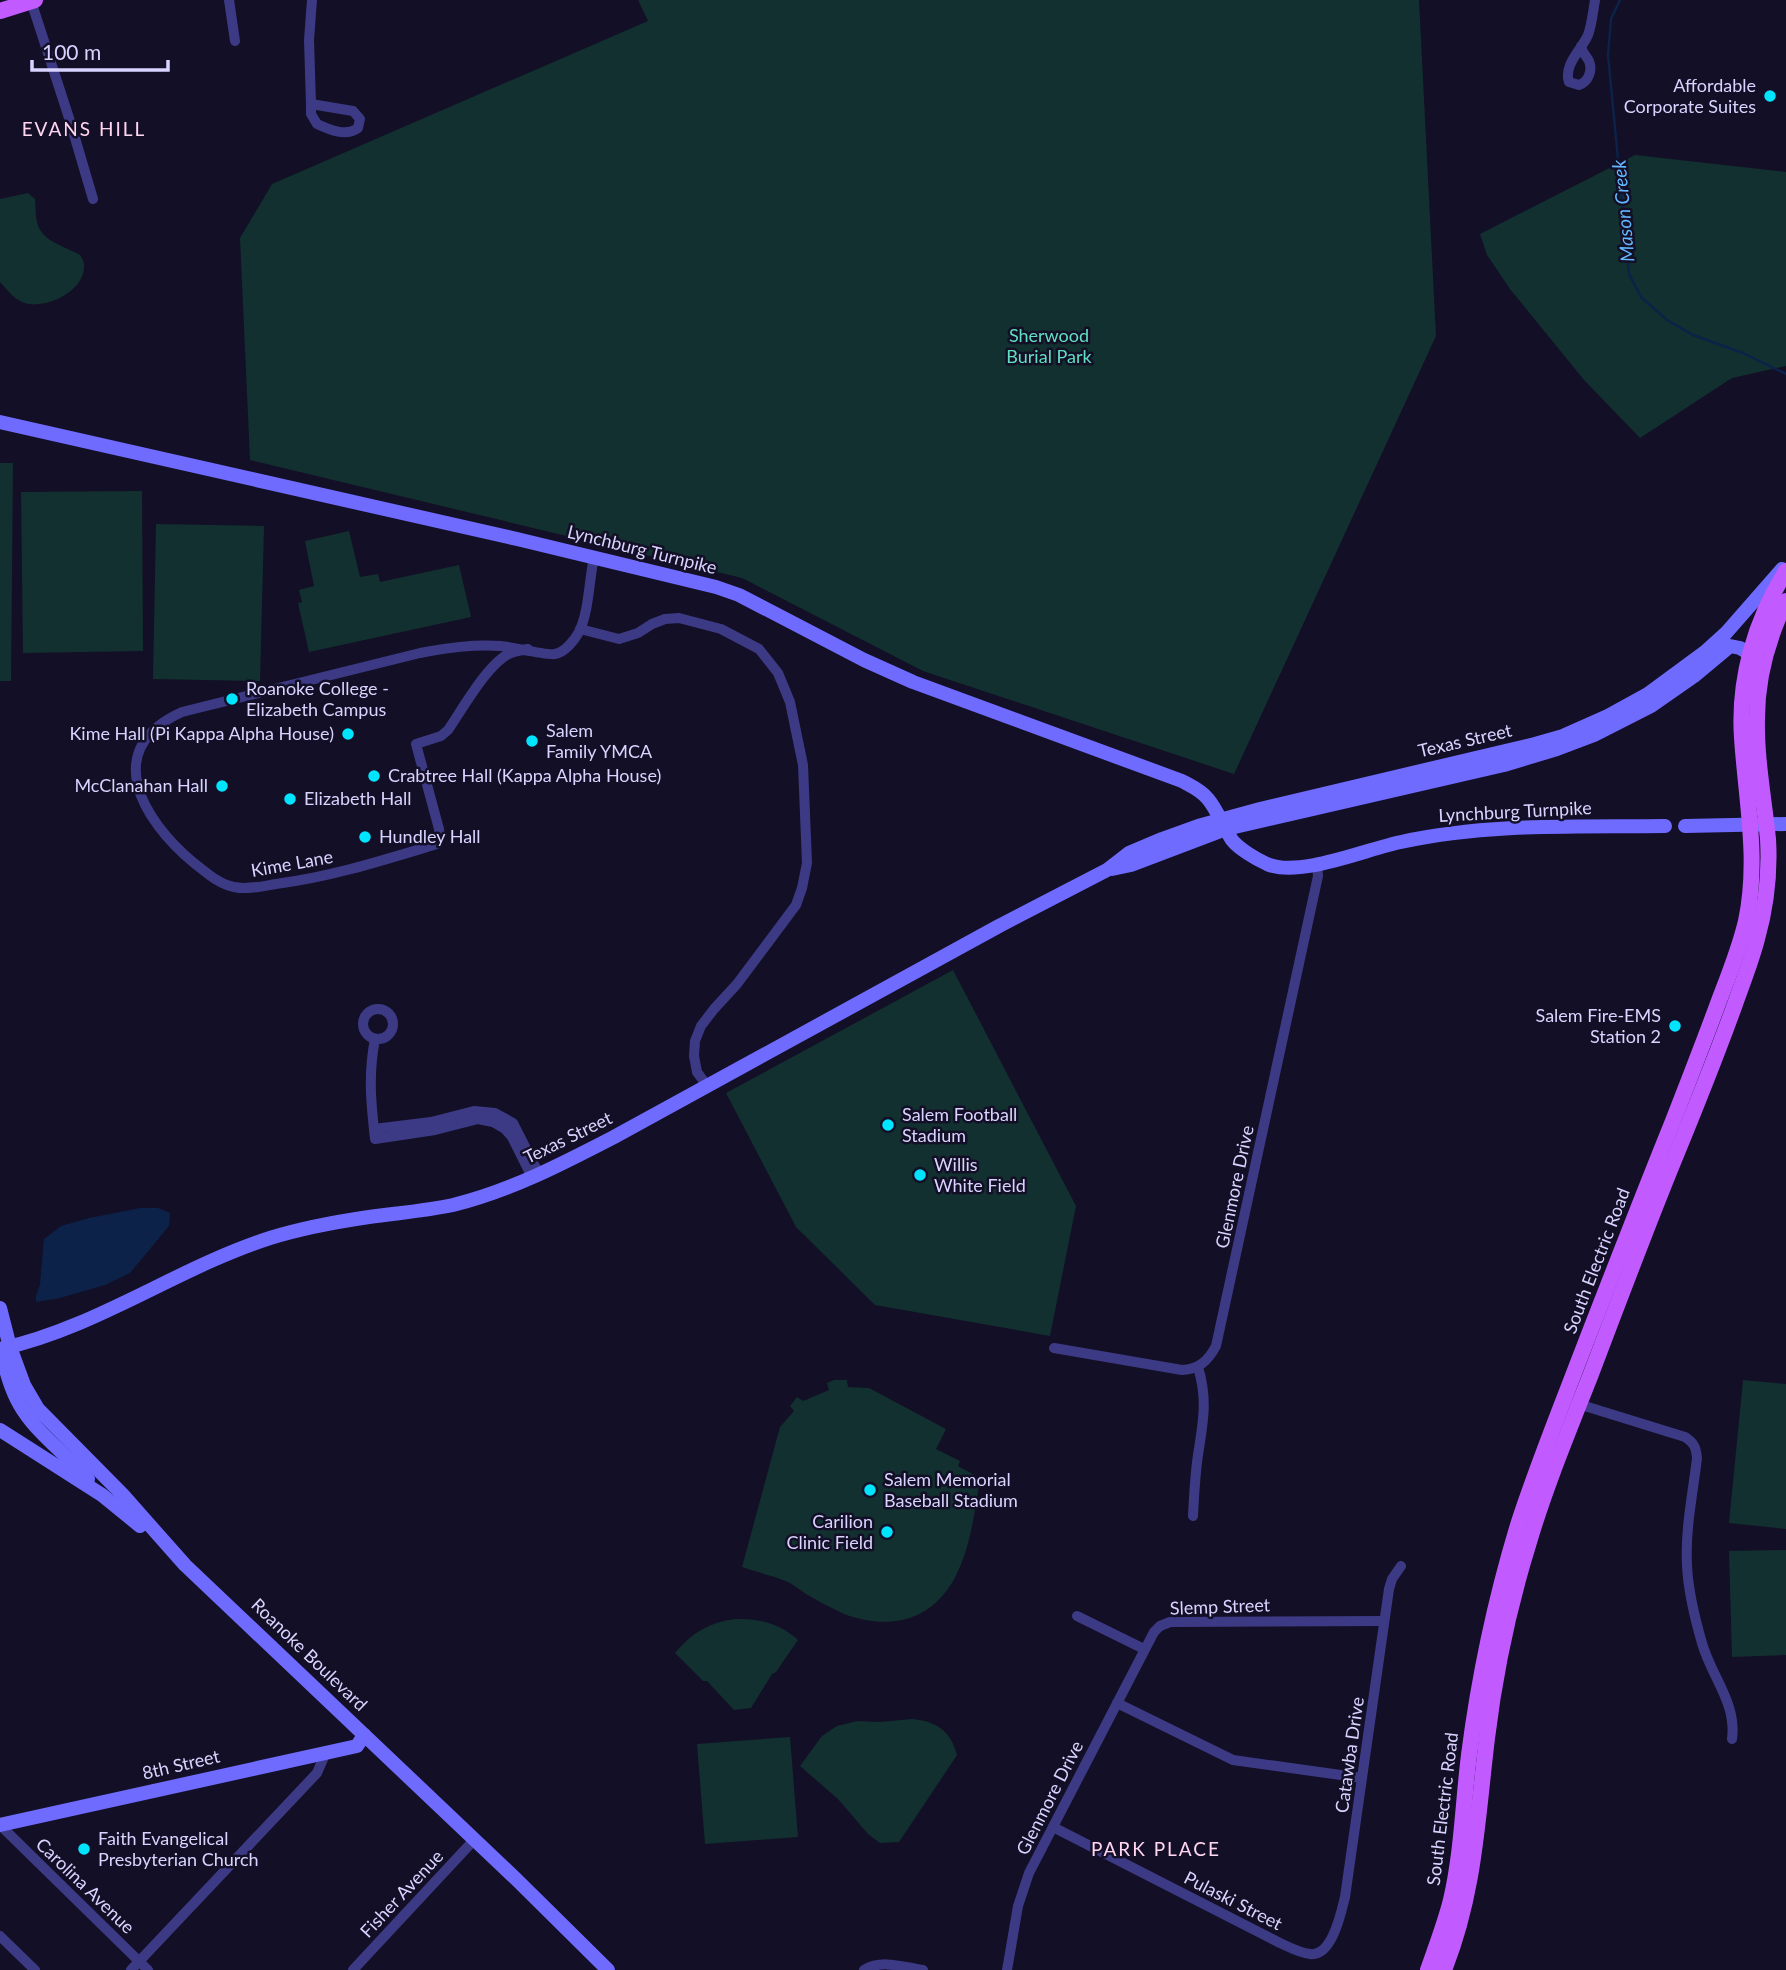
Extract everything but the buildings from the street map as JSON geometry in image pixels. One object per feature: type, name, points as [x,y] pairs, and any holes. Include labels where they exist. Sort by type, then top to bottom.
[{"type":"main road","points":[[0,11],[33,1]]},
{"type":"main road","name":"Lynchburg Turnpike","points":[[0,422],[681,577],[739,595],[828,642],[913,682],[1182,781],[1205,795],[1223,824],[1237,835],[1249,852],[1278,867],[1317,864],[1402,842],[1465,831],[1665,826]]},
{"type":"main road","name":"Texas Street","points":[[1223,824],[1259,809],[1503,753],[1586,727],[1648,694],[1705,652],[1786,568]]},
{"type":"main road","name":"South Electric Road","points":[[1427,1970],[1442,1930],[1454,1882],[1477,1697],[1492,1619],[1519,1522],[1710,1074],[1751,961],[1760,927],[1768,878],[1742,737],[1741,711],[1750,654],[1766,606],[1786,568]]},
{"type":"main road","name":"South Electric Road","points":[[1758,825],[1759,690],[1770,639],[1786,601]]},
{"type":"main road","name":"Texas Street","points":[[5,1348],[60,1332],[219,1257],[270,1238],[318,1225],[450,1205],[502,1191],[614,1137],[708,1087],[978,937],[1107,870],[1129,853],[1198,826],[1223,824],[1504,765],[1557,749],[1651,706],[1694,676],[1730,646],[1750,654]]},
{"type":"main road","points":[[1685,826],[1786,824]]},
{"type":"main road","points":[[0,1308],[5,1348],[3,1359],[11,1387],[23,1411],[102,1495]]},
{"type":"main road","name":"Roanoke Boulevard","points":[[5,1348],[38,1409],[123,1496],[171,1551],[474,1840],[601,1967]]},
{"type":"main road","name":"South Electric Road","points":[[1444,1970],[1469,1887],[1496,1674],[1516,1587],[1572,1402]]},
{"type":"main road","points":[[0,1430],[102,1495],[171,1551]]},
{"type":"main road","name":"8th Street","points":[[0,1825],[357,1746],[365,1735]]},
{"type":"street","points":[[229,0],[234,41]]},
{"type":"street","points":[[311,104],[353,111],[360,119],[358,128],[343,133],[317,124],[311,114],[309,40],[312,0]]},
{"type":"street","points":[[1581,46],[1589,31],[1595,0]]},
{"type":"street","points":[[33,1],[93,199]]},
{"type":"street","points":[[594,557],[580,629],[619,639],[629,637],[665,619],[679,618],[721,629],[759,649],[778,673],[790,702],[803,765],[807,863],[802,888],[796,905],[737,984],[701,1026],[695,1041],[694,1056],[697,1072],[708,1087]]},
{"type":"street","name":"Kime Lane","points":[[528,649],[509,653],[496,664],[442,736],[416,744],[439,829],[440,838],[437,844],[325,876],[238,888],[222,884],[184,855],[158,826],[141,796],[135,772],[138,751],[154,729],[182,712],[446,648],[499,646],[528,649],[554,655],[569,645],[580,629]]},
{"type":"street","name":"Glenmore Drive","points":[[1198,1367],[1206,1361],[1216,1346],[1318,876],[1317,864]]},
{"type":"street","points":[[375,1039],[370,1063],[369,1090],[374,1134],[474,1111],[495,1113],[513,1123],[535,1176]]},
{"type":"street","points":[[1054,1348],[1182,1370],[1198,1367],[1203,1382],[1205,1409],[1197,1457],[1193,1516]]},
{"type":"street","points":[[1572,1402],[1685,1437],[1693,1442],[1698,1458],[1689,1517],[1687,1564],[1702,1646],[1728,1704],[1733,1729],[1732,1739]]},
{"type":"street","name":"Catawba Drive","points":[[1325,1948],[1340,1917],[1345,1897],[1389,1589],[1401,1566]]},
{"type":"street","points":[[1077,1616],[1144,1649]]},
{"type":"street","name":"Slemp Street","points":[[1144,1649],[1154,1632],[1170,1622],[1384,1620]]},
{"type":"street","name":"Glenmore Drive","points":[[1007,1970],[1022,1891],[1029,1872],[1144,1649]]},
{"type":"street","points":[[1117,1703],[1233,1760],[1362,1778]]},
{"type":"street","points":[[131,1970],[317,1773],[326,1752]]},
{"type":"street","name":"Carolina Avenue","points":[[0,1825],[148,1970]]},
{"type":"street","name":"Pulaski Street","points":[[1053,1827],[1280,1943],[1308,1954],[1317,1954],[1325,1948]]},
{"type":"street","name":"Fisher Avenue","points":[[353,1970],[474,1840]]},
{"type":"street","points":[[0,1936],[35,1970]]},
{"type":"street","points":[[864,1970],[885,1963],[923,1970]]},
{"type":"green space","name":"Sherwood Burial Park","points":[[638,0],[1419,0],[1436,336],[1234,774],[923,671],[742,578],[250,460],[240,238],[272,184],[648,21]]},
{"type":"green space","points":[[1635,155],[1786,172],[1786,366],[1732,378],[1640,438],[1584,380],[1510,289],[1487,255],[1480,234]]},
{"type":"green space","points":[[28,193],[35,199],[39,229],[54,242],[80,255],[84,264],[83,274],[72,290],[44,304],[21,302],[0,282],[0,199]]},
{"type":"green space","points":[[0,463],[13,463],[11,681],[0,681]]},
{"type":"green space","points":[[142,491],[143,651],[23,653],[21,492]]},
{"type":"green space","points":[[156,524],[264,526],[260,681],[153,679]]},
{"type":"green space","points":[[349,531],[360,577],[378,574],[380,582],[459,565],[471,617],[309,652],[298,603],[302,602],[299,590],[314,586],[305,541]]},
{"type":"green space","name":"Salem Football Stadium","points":[[953,970],[1076,1206],[1050,1336],[875,1305],[796,1227],[726,1093]]},
{"type":"green space","name":"Salem Memorial Baseball Stadium","points":[[847,1380],[848,1387],[869,1388],[946,1429],[936,1449],[960,1461],[958,1466],[980,1478],[968,1542],[962,1563],[952,1582],[940,1599],[923,1612],[902,1620],[880,1622],[844,1614],[788,1582],[742,1567],[780,1427],[794,1411],[790,1406],[797,1397],[803,1401],[829,1390],[827,1383]]},
{"type":"green space","points":[[1743,1380],[1786,1384],[1786,1529],[1729,1523]]},
{"type":"green space","points":[[1786,1550],[1786,1655],[1732,1657],[1729,1551]]},
{"type":"green space","points":[[735,1619],[769,1623],[798,1640],[751,1708],[734,1710],[675,1653],[702,1630]]},
{"type":"green space","points":[[912,1719],[928,1722],[941,1729],[951,1740],[957,1755],[899,1842],[880,1843],[868,1834],[838,1799],[800,1766],[822,1736],[837,1726],[857,1721]]},
{"type":"green space","points":[[790,1737],[798,1837],[705,1844],[697,1744]]},
{"type":"water","points":[[140,1208],[158,1208],[170,1213],[169,1226],[130,1273],[105,1285],[36,1302],[44,1239],[61,1226]]},
{"type":"waterway","name":"Mason Creek","points":[[1620,0],[1611,19],[1608,55],[1629,274],[1641,297],[1667,320],[1693,335],[1743,353],[1786,374]]},
{"type":"place","name":"Affordable Corporate Suites","points":[[1770,96]]},
{"type":"place","name":"Roanoke College - Elizabeth Campus","points":[[232,699]]},
{"type":"place","name":"Kime Hall (Pi Kappa Alpha House)","points":[[348,734]]},
{"type":"place","name":"Salem Family YMCA","points":[[532,741]]},
{"type":"place","name":"Crabtree Hall (Kappa Alpha House)","points":[[374,776]]},
{"type":"place","name":"McClanahan Hall","points":[[222,786]]},
{"type":"place","name":"Elizabeth Hall","points":[[290,799]]},
{"type":"place","name":"Hundley Hall","points":[[365,837]]},
{"type":"place","name":"Salem Fire-EMS Station 2","points":[[1675,1026]]},
{"type":"place","name":"Salem Football Stadium","points":[[888,1125]]},
{"type":"place","name":"Willis White Field","points":[[920,1175]]},
{"type":"place","name":"Salem Memorial Baseball Stadium","points":[[870,1490]]},
{"type":"place","name":"Carilion Clinic Field","points":[[887,1532]]},
{"type":"place","name":"Faith Evangelical Presbyterian Church","points":[[84,1849]]},
{"type":"district","name":"EVANS HILL","points":[[84,129]]},
{"type":"district","name":"PARK PLACE","points":[[1156,1849]]}]
